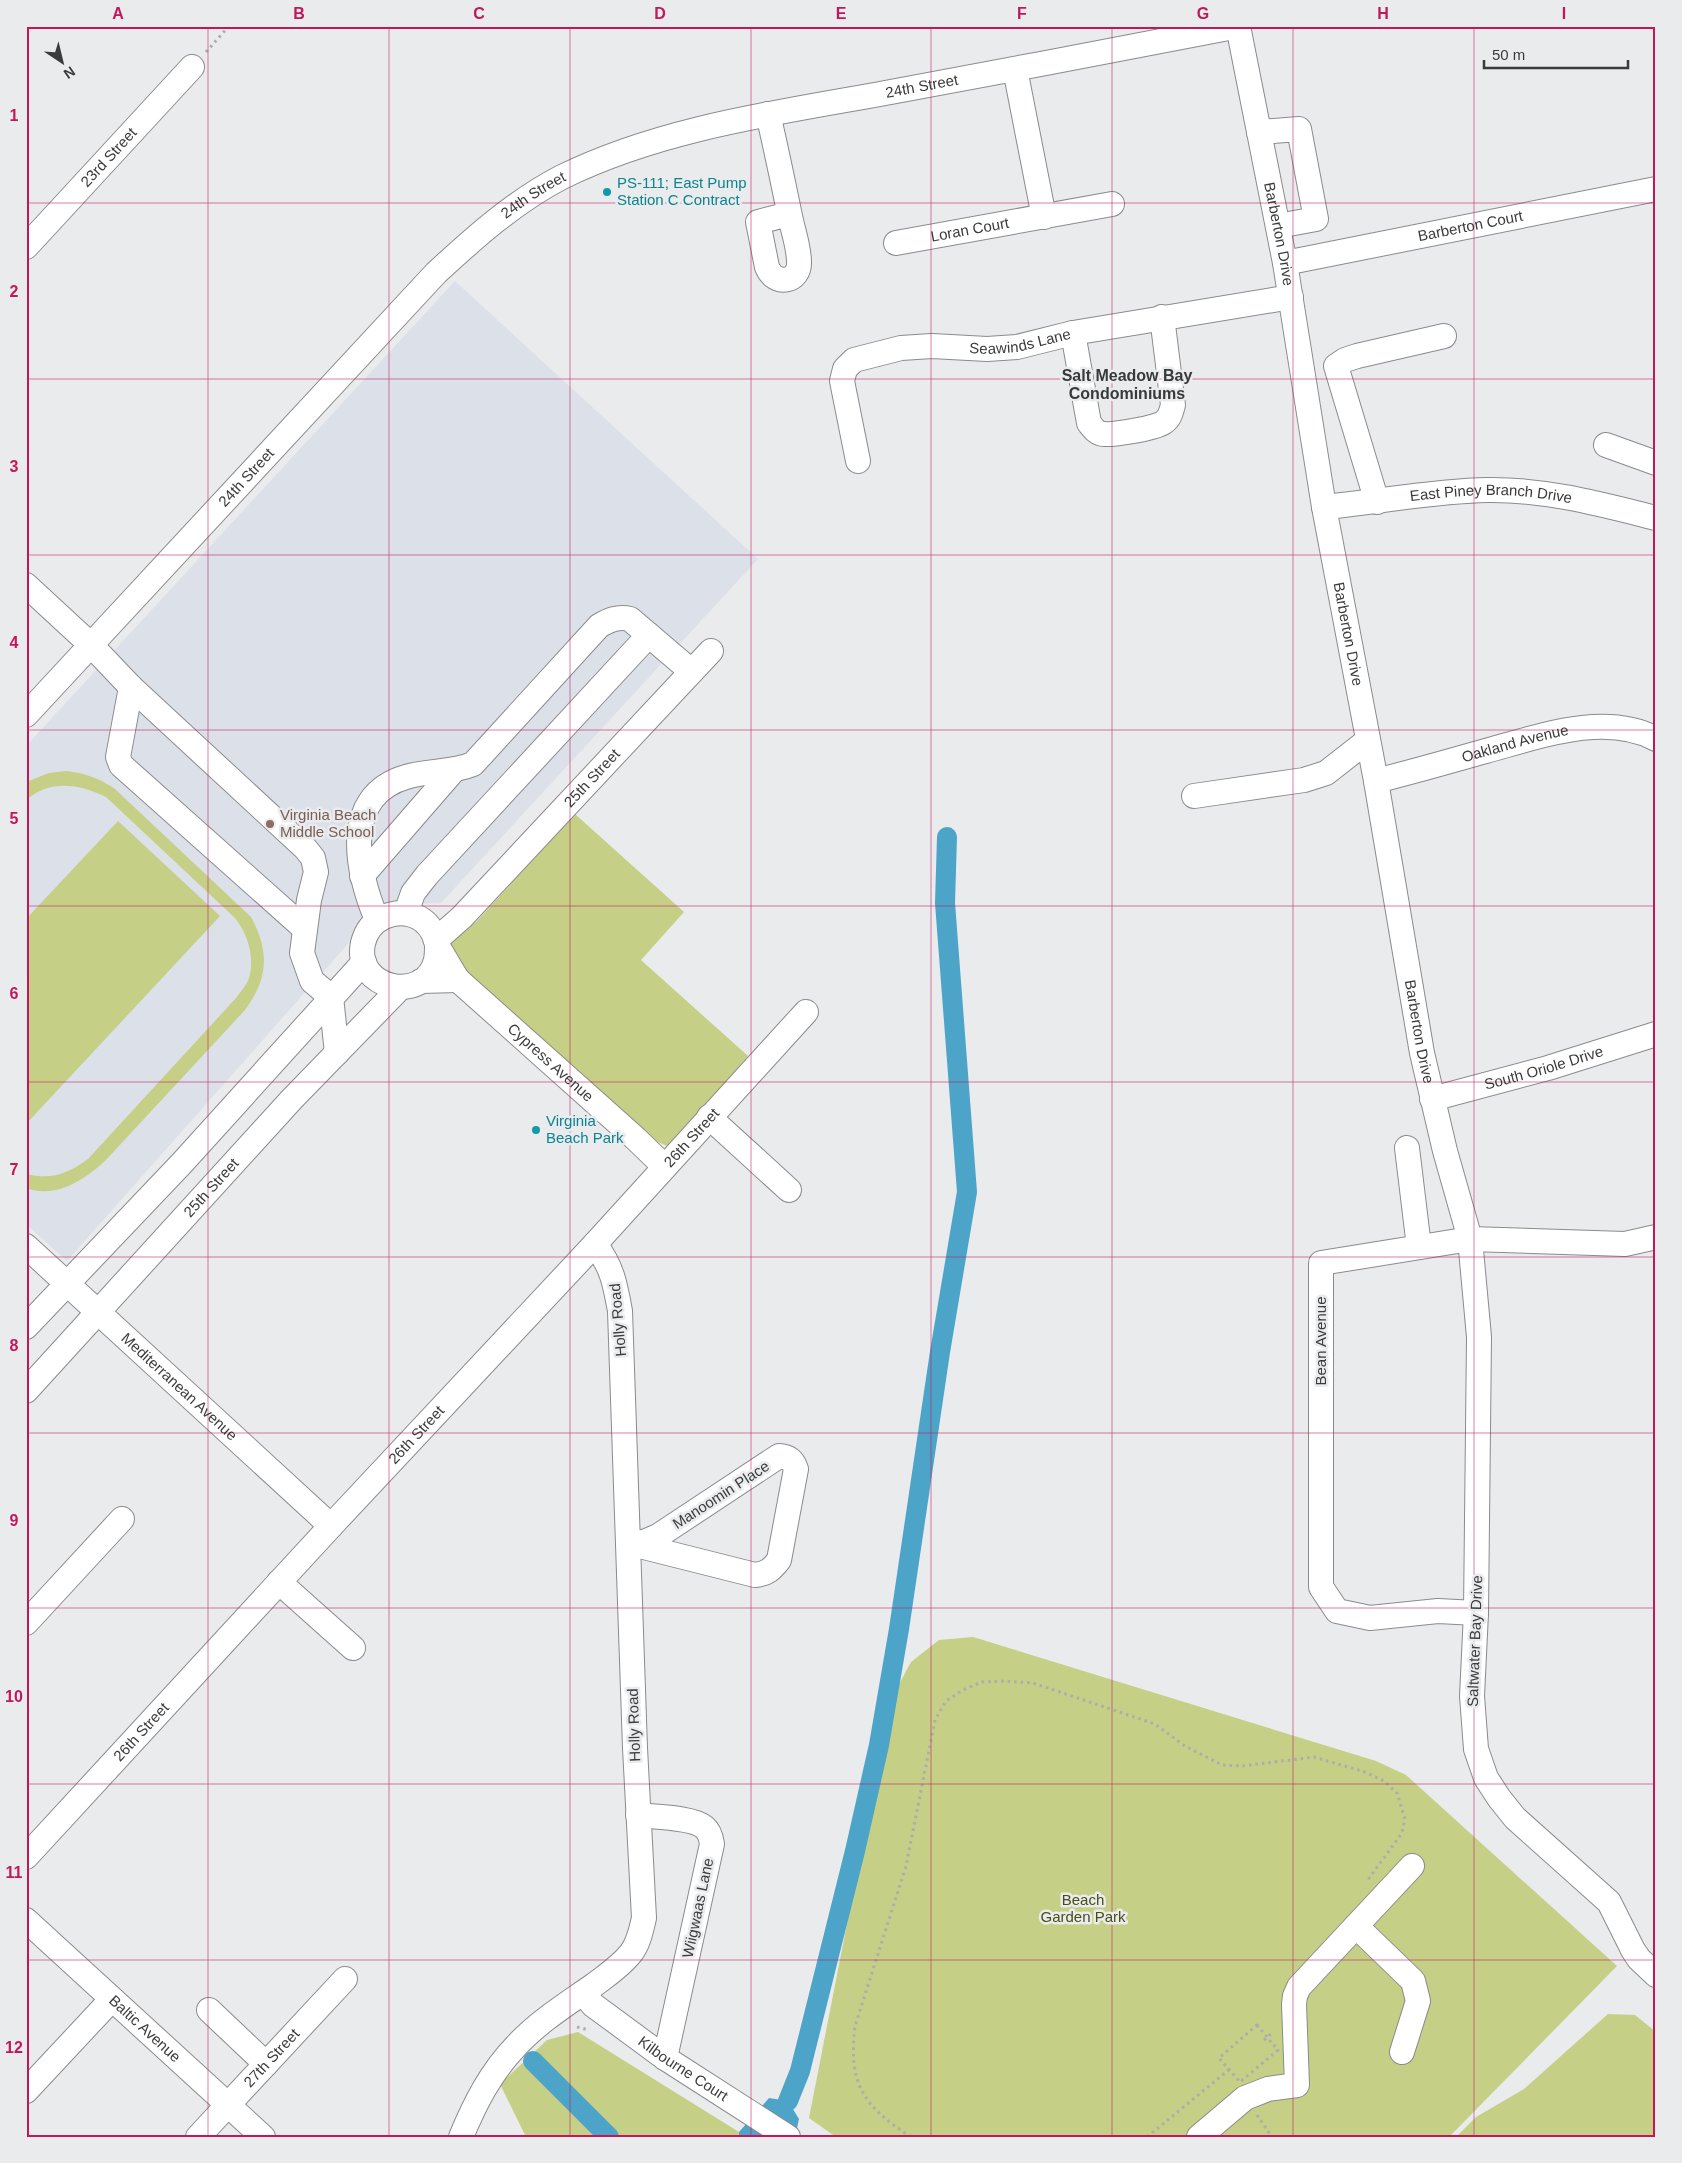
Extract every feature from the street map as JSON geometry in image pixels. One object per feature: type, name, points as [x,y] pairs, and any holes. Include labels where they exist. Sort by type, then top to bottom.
[{"type":"street","name":"24th Street","points":[[26,716],[429,280],[491,222],[526,198],[562,177],[651,142],[768,114],[1238,26]]},
{"type":"street","name":"Barberton Drive","points":[[1238,26],[1285,263],[1324,508],[1367,742],[1376,781],[1422,1053],[1432,1099],[1470,1239]]},
{"type":"street","name":"23rd Street","points":[[26,247],[192,67]]},
{"type":"street","points":[[1015,69],[1044,216]]},
{"type":"street","points":[[768,114],[789,214]]},
{"type":"street","points":[[1259,132],[1299,129],[1316,219],[1278,226]]},
{"type":"street","name":"Barberton Court","points":[[1285,263],[1656,189]]},
{"type":"street","name":"Loran Court","points":[[896,243],[1112,204]]},
{"type":"street","name":"Seawinds Lane","points":[[858,461],[842,381],[845,369],[854,360],[901,348],[932,346],[987,349],[1017,347],[1073,333],[1291,297]]},
{"type":"street","points":[[1073,333],[1089,423],[1095,431],[1103,434],[1155,428],[1164,423],[1170,415],[1173,405],[1162,317]]},
{"type":"street","points":[[1377,502],[1336,366],[1345,360],[1357,356],[1444,336]]},
{"type":"street","points":[[1606,445],[1656,463]]},
{"type":"street","name":"East Piney Branch Drive","points":[[1324,508],[1439,492],[1488,490],[1536,492],[1575,498],[1656,518]]},
{"type":"street","points":[[26,585],[91,645],[131,687],[305,848],[313,858],[316,872],[302,954],[312,981],[331,997],[337,1053]]},
{"type":"street","points":[[458,980],[387,986],[375,979],[364,962],[362,944],[367,932],[377,920],[367,896],[362,876],[359,841],[362,821],[367,806],[378,792],[404,778],[421,773],[454,770],[473,764],[599,626],[607,621],[621,617],[630,619],[691,671]]},
{"type":"street","points":[[436,942],[428,925],[412,915],[413,892],[427,874],[649,635]]},
{"type":"street","name":"25th Street","points":[[26,1391],[174,1227],[337,1053],[411,984],[430,972],[436,961],[436,942],[473,905],[710,651]]},
{"type":"street","points":[[131,687],[118,757],[121,765],[305,929]]},
{"type":"street","name":"Oakland Avenue","points":[[1376,781],[1562,730],[1603,727],[1643,732],[1656,739]]},
{"type":"street","points":[[1194,796],[1304,780],[1326,773],[1367,742]]},
{"type":"street","points":[[362,876],[454,770]]},
{"type":"street","name":"25th Street","points":[[377,920],[393,913],[438,921],[453,917],[473,905]]},
{"type":"street","name":"Cypress Avenue","points":[[436,942],[458,980],[664,1166]]},
{"type":"street","points":[[26,1327],[182,1163],[364,962]]},
{"type":"street","name":"26th Street","points":[[26,1857],[279,1582],[595,1244],[806,1012]]},
{"type":"street","name":"South Oriole Drive","points":[[1432,1099],[1548,1068],[1656,1034]]},
{"type":"street","points":[[709,1117],[790,1190]]},
{"type":"street","points":[[1407,1148],[1419,1247]]},
{"type":"street","name":"Bean Avenue","points":[[1476,1613],[1438,1612],[1370,1618],[1337,1611],[1320,1587],[1321,1263],[1470,1239],[1625,1244],[1656,1237]]},
{"type":"street","name":"Saltwater Bay Drive","points":[[1470,1239],[1479,1337],[1476,1613],[1472,1696],[1476,1749],[1486,1778],[1515,1818],[1609,1902],[1633,1950],[1639,1959],[1656,1975]]},
{"type":"street","name":"Holly Road","points":[[462,2137],[474,2107],[490,2077],[516,2046],[540,2023],[620,1966],[632,1952],[640,1936],[644,1918],[638,1815],[620,1311],[615,1278],[608,1263],[595,1244]]},
{"type":"street","name":"Mediterranean Avenue","points":[[26,1246],[331,1526]]},
{"type":"street","name":"Manoomin Place","points":[[779,1456],[787,1457],[793,1461],[796,1469],[779,1560],[772,1570],[754,1575],[628,1543],[644,1542],[658,1536],[779,1456]]},
{"type":"street","points":[[26,1623],[122,1519]]},
{"type":"street","points":[[279,1582],[353,1648]]},
{"type":"street","name":"Wiigwaas Lane","points":[[638,1815],[697,1822],[706,1828],[711,1836],[712,1844],[665,2058]]},
{"type":"street","points":[[1199,2137],[1244,2098],[1268,2089],[1297,2085],[1295,1996],[1299,1987],[1412,1866]]},
{"type":"street","name":"Baltic Avenue","points":[[26,1920],[263,2137]]},
{"type":"street","points":[[1356,1926],[1413,1981],[1417,1991],[1418,2000],[1402,2052]]},
{"type":"street","name":"27th Street","points":[[198,2137],[345,1979]]},
{"type":"street","name":"Kilbourne Court","points":[[583,1993],[593,2004],[665,2058],[788,2137]]},
{"type":"street","points":[[26,2091],[112,1999]]},
{"type":"street","points":[[209,2010],[266,2064]]},
{"type":"path","points":[[192,67],[229,26]]},
{"type":"path","points":[[911,2137],[880,2116],[867,2102],[854,2069],[852,2044],[855,2026],[906,1866],[935,1720],[946,1701],[963,1690],[982,1682],[1033,1683],[1154,1724],[1185,1746],[1222,1765],[1242,1766],[1314,1757],[1365,1772],[1384,1781],[1397,1793],[1405,1819],[1402,1833],[1362,1887]]},
{"type":"path","points":[[1257,2025],[1266,2039],[1278,2050],[1240,2082],[1219,2058],[1257,2025]]},
{"type":"path","points":[[577,2028],[590,2030]]},
{"type":"path","points":[[1266,2039],[1274,2031]]},
{"type":"path","points":[[1147,2137],[1230,2069]]},
{"type":"shaded area","name":"Virginia Beach Middle School","points":[[455,281],[758,559],[441,903],[402,904],[370,919],[67,1261],[26,1224],[26,746]]},
{"type":"green space","points":[[66,771],[92,777],[115,789],[251,917],[261,942],[264,965],[253,999],[245,1010],[105,1161],[88,1175],[69,1186],[48,1191],[37,1191],[26,1188],[26,1174],[52,1176],[73,1169],[88,1159],[236,998],[247,983],[251,970],[251,954],[247,939],[235,918],[106,797],[86,789],[55,786],[36,793],[26,800],[26,782],[49,773]]},
{"type":"green space","points":[[575,814],[684,912],[641,960],[748,1056],[674,1143],[667,1146],[651,1139],[451,961],[447,941],[476,922]]},
{"type":"green space","points":[[118,821],[220,916],[26,1124],[26,919]]},
{"type":"green space","name":"Beach Garden Park","points":[[973,1637],[1376,1761],[1406,1775],[1617,1966],[1449,2137],[836,2137],[809,2118],[891,1699],[911,1662],[939,1640]]},
{"type":"green space","points":[[1608,2014],[1635,2015],[1656,2032],[1656,2137],[1456,2137],[1476,2117],[1524,2089]]},
{"type":"green space","points":[[578,2032],[739,2132],[739,2137],[526,2137],[500,2084],[547,2040]]},
{"type":"water","points":[[769,2098],[788,2101],[799,2119],[795,2137],[739,2137],[739,2132]]},
{"type":"waterway","points":[[788,2101],[800,2071],[855,1851],[879,1745],[899,1629],[940,1352],[967,1192],[945,903],[947,837]]},
{"type":"waterway","points":[[533,2061],[609,2137]]},
{"type":"place","name":"PS-111; East Pump Station C Contract","points":[[607,192]]},
{"type":"place","name":"Virginia Beach Middle School","points":[[270,824]]},
{"type":"place","name":"Virginia Beach Park","points":[[536,1130]]},
{"type":"district","name":"Salt Meadow Bay Condominiums","points":[[1127,384]]}]
